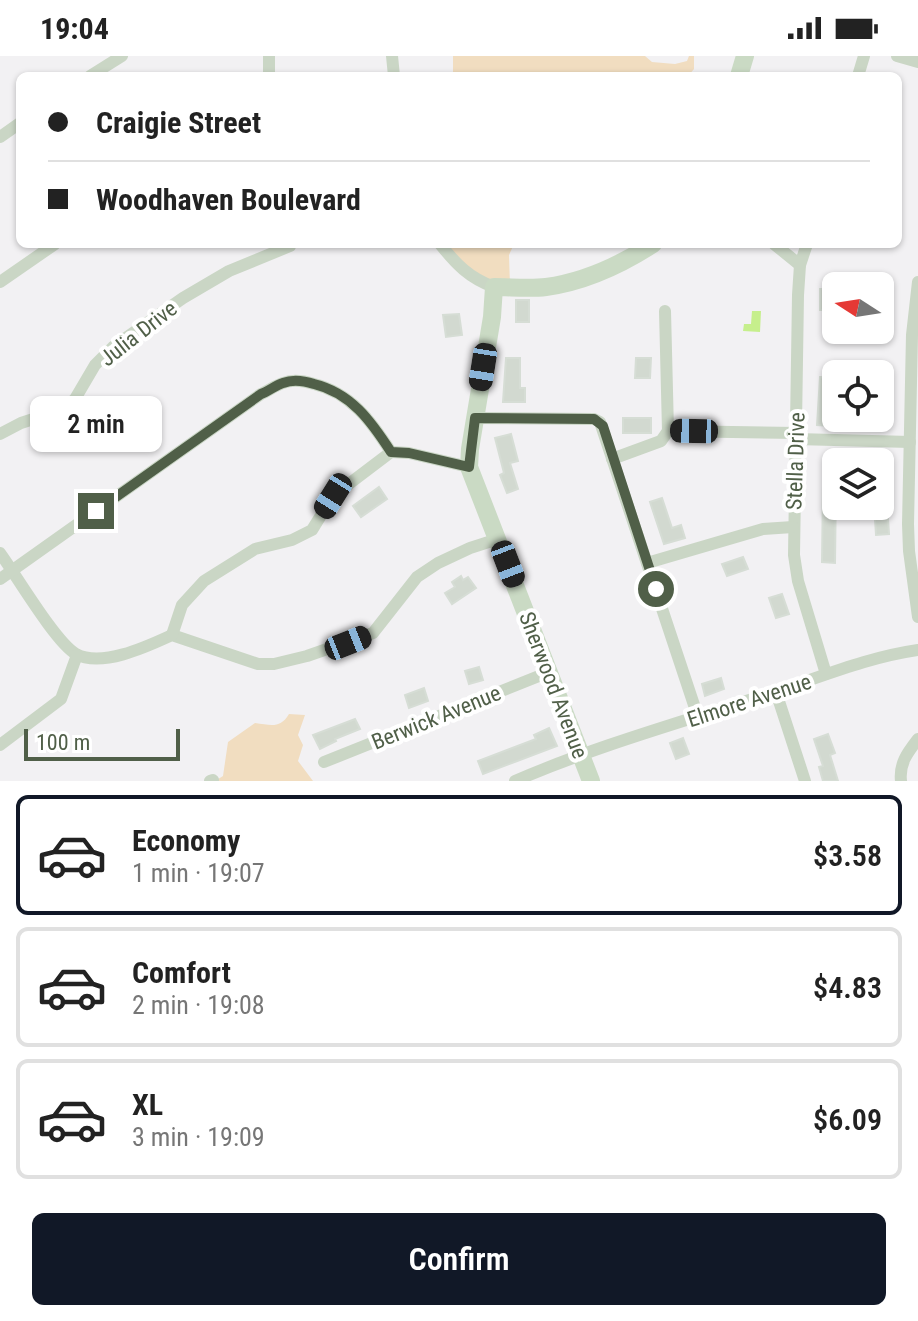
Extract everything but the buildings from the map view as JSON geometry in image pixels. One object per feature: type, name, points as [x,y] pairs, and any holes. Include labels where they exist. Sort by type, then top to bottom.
[{"type":"street","points":[[96,72],[122,56]]},
{"type":"street","points":[[897,56],[918,62]]},
{"type":"street","points":[[0,282],[49,248]]},
{"type":"street","name":"Julia Drive","points":[[0,434],[21,423],[64,409],[75,399],[95,365],[113,347],[183,298],[229,271],[283,248]]},
{"type":"street","points":[[443,248],[460,268],[478,281],[494,287],[546,287],[620,263],[646,248]]},
{"type":"street","points":[[779,248],[800,265]]},
{"type":"street","name":"Stella Drive","points":[[806,248],[800,265],[793,527],[796,571],[826,674]]},
{"type":"street","points":[[918,284],[912,335],[909,551],[918,616]]},
{"type":"street","name":"Sherwood Avenue","points":[[494,287],[469,467],[591,781]]},
{"type":"street","points":[[612,459],[661,441],[668,431],[665,311]]},
{"type":"street","points":[[0,579],[261,394],[286,381],[304,381],[328,387],[348,400],[363,412],[391,452]]},
{"type":"street","points":[[475,418],[594,419],[603,426],[698,717]]},
{"type":"street","points":[[668,431],[910,442]]},
{"type":"street","points":[[172,635],[182,605],[204,581],[255,549],[292,540],[312,530],[333,496],[391,452],[409,453],[469,467]]},
{"type":"street","points":[[647,563],[763,529],[793,527]]},
{"type":"street","points":[[0,553],[61,641],[77,655],[114,657],[134,653],[172,635],[258,664],[274,664],[373,633],[417,577],[438,563],[498,539]]},
{"type":"street","name":"Elmore Avenue","points":[[515,781],[875,658],[918,650]]},
{"type":"street","points":[[0,745],[61,699],[77,655]]},
{"type":"street","name":"Berwick Avenue","points":[[324,762],[549,672]]},
{"type":"street","points":[[776,692],[805,781]]},
{"type":"street","points":[[901,781],[900,771],[905,756],[918,739]]},
{"type":"shaded area","points":[[453,56],[645,56],[652,62],[675,64],[694,56],[691,72],[453,72]]},
{"type":"shaded area","points":[[450,248],[512,248],[509,255],[510,286],[481,282]]},
{"type":"shaded area","points":[[752,311],[761,311],[760,332],[743,331],[744,324],[751,324]]},
{"type":"shaded area","points":[[289,714],[305,715],[298,735],[303,745],[298,761],[313,781],[215,781],[223,776],[228,742],[255,723],[279,724]]},
{"type":"route","points":[[96,511],[261,394],[286,381],[304,381],[328,387],[348,400],[363,412],[391,452],[409,453],[469,467],[475,418],[594,419],[603,426],[656,589]]}]
